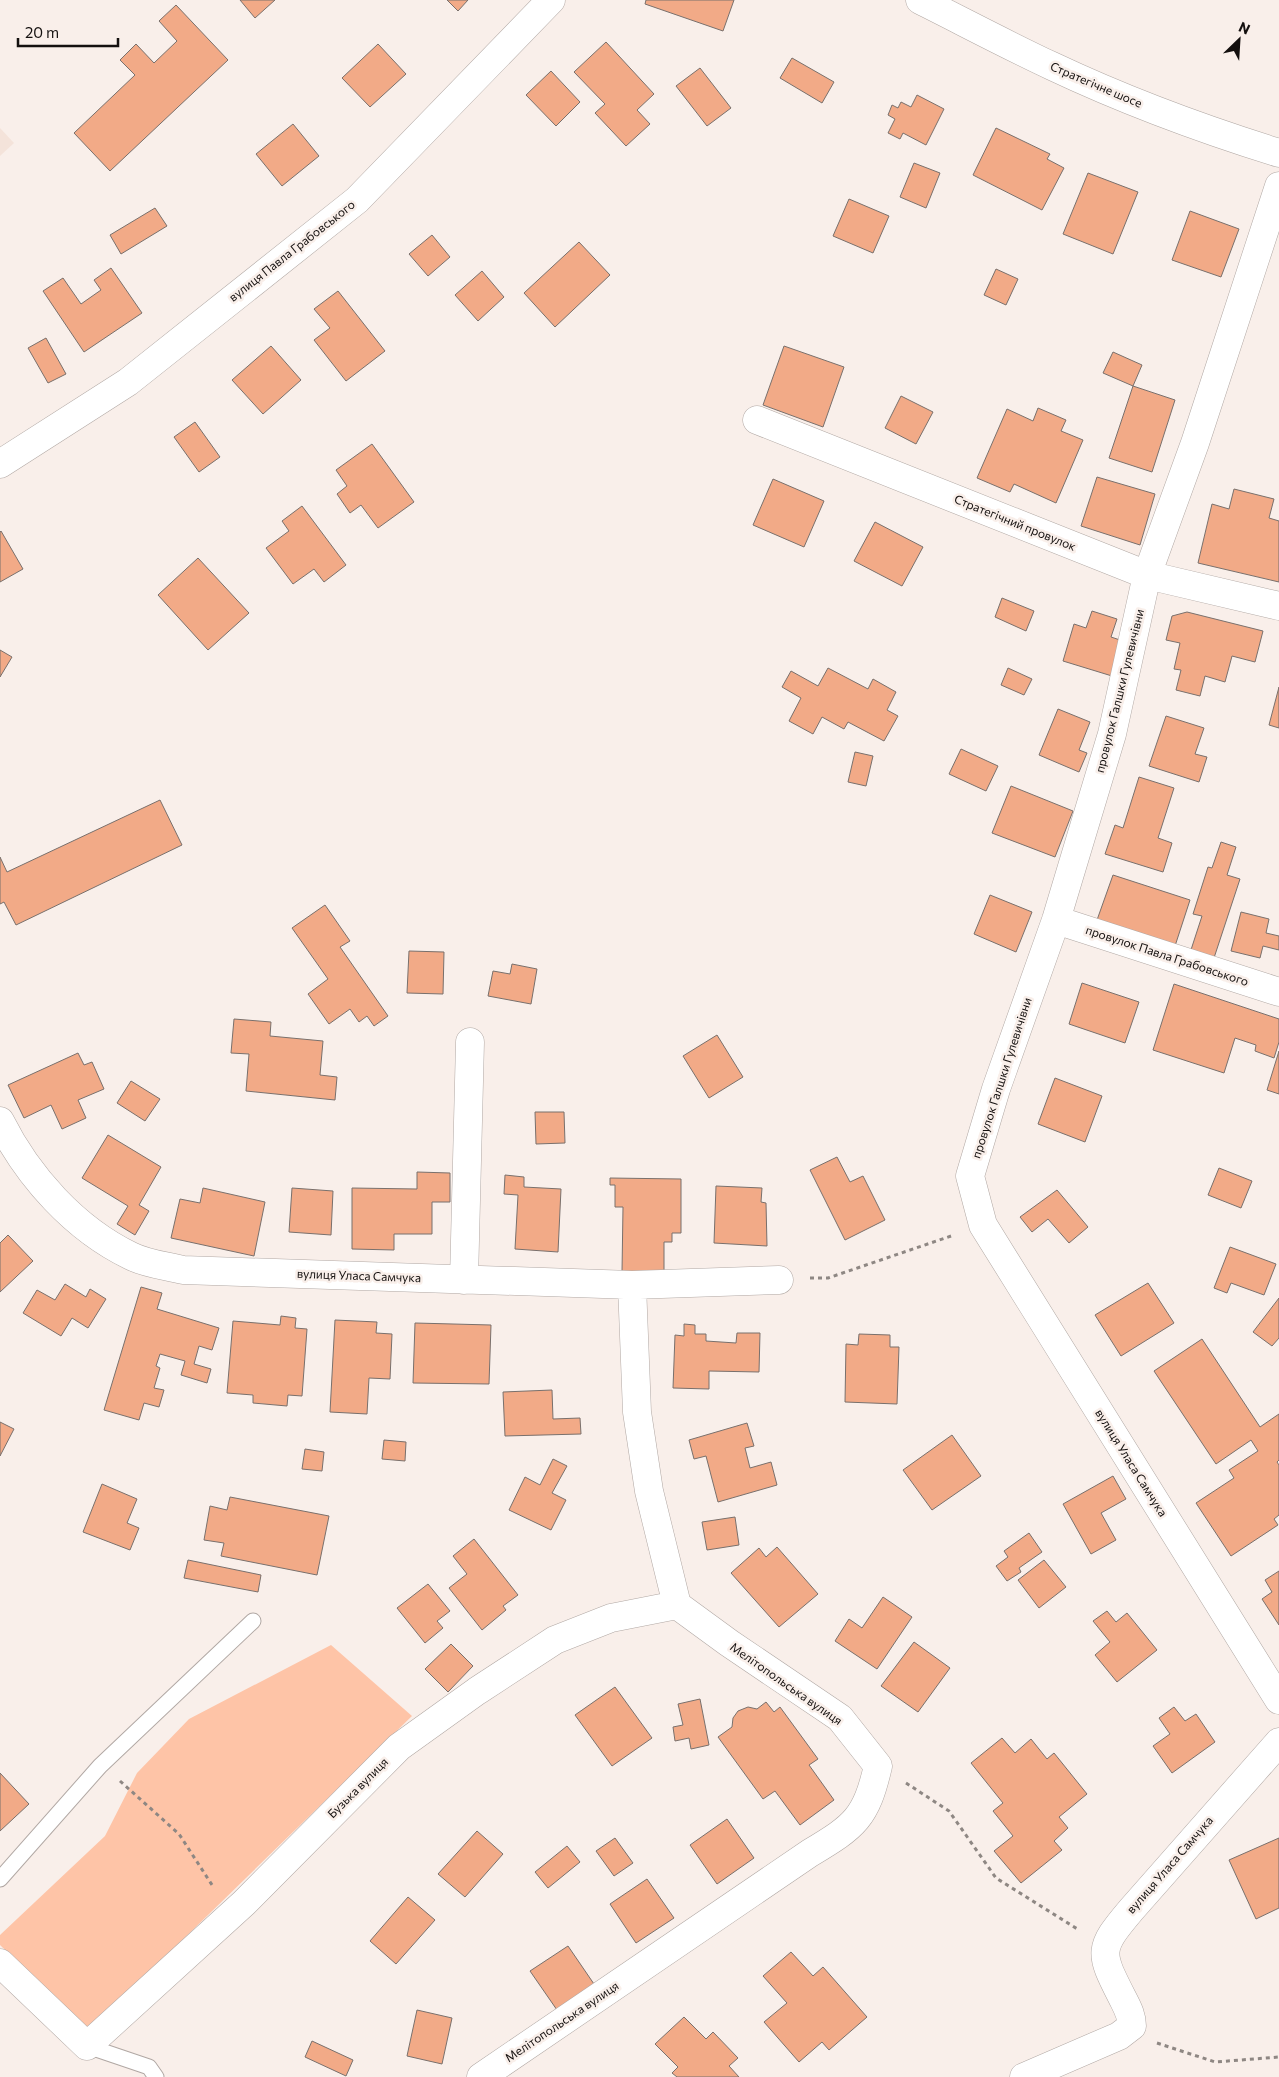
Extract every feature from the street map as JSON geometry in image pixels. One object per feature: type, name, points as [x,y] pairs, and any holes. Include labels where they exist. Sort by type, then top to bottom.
[{"type":"street","name":"вулиця Павла Грабовського","points":[[0,464],[128,382],[357,200],[551,0]]},
{"type":"street","name":"Стратегічне шосе","points":[[920,0],[1053,66],[1130,100],[1218,134],[1279,153]]},
{"type":"street","name":"провулок Галшки Гулевичівни","points":[[983,1226],[970,1176],[996,1089],[1056,920],[1112,734],[1147,576],[1195,443],[1279,186]]},
{"type":"street","name":"Стратегічний провулок","points":[[757,420],[1147,576],[1279,606]]},
{"type":"street","name":"провулок Павла Грабовського","points":[[1056,920],[1279,992]]},
{"type":"street","points":[[464,1280],[470,1042]]},
{"type":"street","name":"вулиця Уласа Самчука","points":[[0,1121],[9,1139],[41,1184],[88,1231],[133,1257],[183,1270],[632,1285],[780,1280]]},
{"type":"street","name":"вулиця Уласа Самчука","points":[[983,1226],[1279,1700]]},
{"type":"street","points":[[632,1285],[637,1412],[649,1491],[677,1605]]},
{"type":"street","name":"Мелітопольська вулиця","points":[[481,2077],[810,1853],[846,1831],[863,1810],[878,1766],[840,1718],[729,1643],[677,1605]]},
{"type":"street","name":"Бузька вулиця","points":[[87,2046],[231,1914],[399,1747],[477,1691],[555,1640],[611,1618],[677,1605]]},
{"type":"street","name":"вулиця Уласа Самчука","points":[[1105,1947],[1121,1922],[1279,1742]]},
{"type":"street","points":[[1024,2077],[1118,2036],[1132,2026],[1132,2018],[1128,2008],[1106,1962],[1105,1947]]},
{"type":"street","points":[[0,1963],[87,2046]]},
{"type":"lane","points":[[0,1879],[100,1766],[253,1621]]},
{"type":"lane","points":[[87,2046],[149,2067],[156,2077]]},
{"type":"path","points":[[780,1280],[828,1278],[983,1226]]},
{"type":"path","points":[[100,1766],[124,1783],[179,1834],[231,1914]]},
{"type":"path","points":[[878,1766],[949,1811],[996,1878],[1105,1947]]},
{"type":"path","points":[[1132,2026],[1161,2046],[1215,2062],[1279,2056]]},
{"type":"shaded area","points":[[0,128],[14,143],[0,156]]},
{"type":"shaded area","points":[[331,1645],[412,1716],[88,2032],[0,1945],[0,1935],[105,1836],[137,1773],[189,1719]]},
{"type":"building","points":[[240,0],[275,0],[255,18]]},
{"type":"building","points":[[447,0],[468,0],[458,11]]},
{"type":"building","points":[[646,0],[734,0],[723,31],[645,4]]},
{"type":"building","points":[[176,5],[228,60],[110,171],[74,133],[135,75],[120,60],[136,44],[154,63],[177,41],[159,21]]},
{"type":"building","points":[[606,42],[654,94],[637,110],[650,124],[626,146],[595,113],[605,104],[574,72]]},
{"type":"building","points":[[378,44],[406,74],[370,107],[342,78]]},
{"type":"building","points":[[792,58],[834,82],[822,103],[780,78]]},
{"type":"building","points":[[700,68],[731,108],[707,126],[676,86]]},
{"type":"building","points":[[551,71],[580,102],[556,126],[526,95]]},
{"type":"building","points":[[917,95],[944,109],[926,145],[903,133],[900,139],[888,133],[895,119],[888,115],[892,105],[898,108],[901,102],[911,107]]},
{"type":"building","points":[[293,124],[319,156],[282,186],[256,154]]},
{"type":"building","points":[[996,128],[1050,154],[1047,159],[1064,168],[1042,210],[973,175]]},
{"type":"building","points":[[914,163],[940,173],[926,208],[900,197]]},
{"type":"building","points":[[1088,173],[1138,192],[1113,254],[1063,234]]},
{"type":"building","points":[[849,199],[889,216],[873,253],[833,236]]},
{"type":"building","points":[[155,208],[167,226],[121,254],[110,235]]},
{"type":"building","points":[[1190,211],[1239,229],[1221,277],[1172,260]]},
{"type":"building","points":[[432,235],[450,257],[428,276],[409,254]]},
{"type":"building","points":[[579,242],[610,275],[555,327],[524,293]]},
{"type":"building","points":[[111,268],[142,313],[84,352],[43,291],[63,278],[81,304],[101,290],[94,280]]},
{"type":"building","points":[[996,269],[1018,279],[1006,305],[984,295]]},
{"type":"building","points":[[482,271],[504,297],[478,321],[455,295]]},
{"type":"building","points":[[338,291],[385,351],[346,381],[314,340],[330,328],[314,309]]},
{"type":"building","points":[[46,338],[66,374],[48,383],[28,348]]},
{"type":"building","points":[[271,346],[301,380],[263,414],[232,380]]},
{"type":"building","points":[[784,346],[844,367],[823,427],[763,405]]},
{"type":"building","points":[[1113,352],[1142,365],[1133,386],[1103,373]]},
{"type":"building","points":[[1133,386],[1175,400],[1152,472],[1109,458]]},
{"type":"building","points":[[901,396],[933,412],[916,444],[885,428]]},
{"type":"building","points":[[1038,408],[1066,420],[1061,431],[1083,440],[1056,503],[1014,484],[1010,492],[977,478],[1007,409],[1033,421]]},
{"type":"building","points":[[195,422],[220,457],[199,472],[174,437]]},
{"type":"building","points":[[372,444],[414,502],[378,528],[361,505],[350,513],[337,494],[347,486],[336,470]]},
{"type":"building","points":[[1097,477],[1155,494],[1140,545],[1081,526]]},
{"type":"building","points":[[773,479],[824,501],[804,547],[753,525]]},
{"type":"building","points":[[1234,489],[1274,499],[1269,518],[1279,521],[1279,582],[1198,563],[1212,504],[1229,509]]},
{"type":"building","points":[[302,506],[346,565],[324,582],[314,569],[293,584],[266,548],[289,531],[282,521]]},
{"type":"building","points":[[875,522],[923,547],[902,586],[854,561]]},
{"type":"building","points":[[0,532],[23,569],[0,582]]},
{"type":"building","points":[[198,558],[249,613],[208,650],[158,595]]},
{"type":"building","points":[[1002,598],[1034,611],[1026,631],[995,617]]},
{"type":"building","points":[[1092,611],[1117,619],[1111,637],[1123,641],[1112,676],[1063,661],[1074,624],[1086,628]]},
{"type":"building","points":[[1187,612],[1263,631],[1255,662],[1232,656],[1225,682],[1205,676],[1200,696],[1176,690],[1181,670],[1174,669],[1180,643],[1166,640],[1172,616]]},
{"type":"building","points":[[0,650],[12,657],[0,677]]},
{"type":"building","points":[[828,668],[868,689],[873,679],[896,692],[887,710],[898,716],[884,741],[848,722],[844,729],[822,717],[813,734],[789,721],[801,698],[782,687],[791,671],[818,686]]},
{"type":"building","points":[[1008,668],[1032,679],[1024,695],[1001,685]]},
{"type":"building","points":[[1279,687],[1279,728],[1269,725]]},
{"type":"building","points":[[1058,709],[1090,722],[1079,750],[1087,753],[1079,772],[1039,755]]},
{"type":"building","points":[[1166,716],[1204,728],[1195,754],[1207,757],[1199,782],[1149,766]]},
{"type":"building","points":[[961,749],[998,766],[986,791],[949,774]]},
{"type":"building","points":[[855,752],[873,756],[866,786],[848,782]]},
{"type":"building","points":[[1139,777],[1174,788],[1158,838],[1172,843],[1163,872],[1105,854],[1115,825],[1123,828]]},
{"type":"building","points":[[1011,786],[1073,811],[1055,857],[992,833]]},
{"type":"building","points":[[160,800],[182,845],[16,925],[4,902],[0,904],[0,857],[7,872]]},
{"type":"building","points":[[1221,842],[1236,847],[1227,875],[1240,879],[1211,967],[1188,959],[1202,916],[1193,914],[1208,867],[1212,868]]},
{"type":"building","points":[[1113,875],[1190,900],[1175,946],[1097,920]]},
{"type":"building","points":[[990,895],[1032,912],[1016,952],[974,934]]},
{"type":"building","points":[[325,905],[350,941],[340,947],[388,1016],[374,1026],[367,1016],[359,1022],[350,1009],[329,1024],[308,994],[328,979],[292,928]]},
{"type":"building","points":[[1241,912],[1269,919],[1266,933],[1279,936],[1279,950],[1263,946],[1260,958],[1231,951]]},
{"type":"building","points":[[409,951],[444,952],[443,994],[407,993]]},
{"type":"building","points":[[512,964],[537,969],[531,1004],[488,996],[493,971],[510,974]]},
{"type":"building","points":[[1082,983],[1139,1002],[1125,1043],[1069,1024]]},
{"type":"building","points":[[1174,984],[1279,1019],[1279,1042],[1274,1058],[1255,1051],[1256,1045],[1235,1038],[1224,1073],[1153,1050]]},
{"type":"building","points":[[234,1019],[271,1022],[270,1036],[323,1041],[320,1075],[337,1077],[335,1100],[246,1091],[249,1054],[231,1053]]},
{"type":"building","points":[[717,1035],[743,1077],[709,1098],[683,1056]]},
{"type":"building","points":[[1279,1051],[1279,1094],[1267,1090]]},
{"type":"building","points":[[78,1053],[84,1065],[92,1062],[104,1089],[78,1100],[86,1118],[62,1129],[51,1105],[24,1118],[8,1085]]},
{"type":"building","points":[[1055,1078],[1102,1096],[1085,1142],[1038,1124]]},
{"type":"building","points":[[131,1081],[160,1099],[145,1121],[117,1103]]},
{"type":"building","points":[[535,1112],[564,1112],[565,1143],[536,1144]]},
{"type":"building","points":[[108,1135],[161,1167],[139,1205],[149,1211],[135,1235],[117,1224],[128,1206],[82,1178]]},
{"type":"building","points":[[837,1157],[850,1182],[863,1176],[885,1220],[845,1240],[810,1170]]},
{"type":"building","points":[[1219,1168],[1252,1181],[1241,1208],[1208,1195]]},
{"type":"building","points":[[417,1172],[450,1173],[450,1202],[432,1202],[432,1234],[394,1234],[394,1250],[352,1249],[352,1188],[417,1189]]},
{"type":"building","points":[[505,1175],[524,1177],[524,1187],[561,1189],[558,1252],[515,1249],[518,1195],[504,1194]]},
{"type":"building","points":[[610,1178],[681,1179],[681,1233],[672,1233],[672,1242],[664,1242],[664,1273],[622,1272],[623,1207],[615,1207],[615,1185],[610,1185]]},
{"type":"building","points":[[716,1186],[762,1188],[761,1202],[766,1203],[767,1246],[714,1243]]},
{"type":"building","points":[[203,1188],[265,1202],[254,1256],[171,1238],[180,1199],[200,1203]]},
{"type":"building","points":[[292,1188],[333,1191],[331,1235],[289,1232]]},
{"type":"building","points":[[1057,1190],[1088,1227],[1069,1243],[1048,1219],[1032,1232],[1020,1217]]},
{"type":"building","points":[[8,1235],[33,1261],[0,1292],[0,1243]]},
{"type":"building","points":[[1230,1247],[1276,1264],[1264,1295],[1231,1283],[1227,1293],[1214,1288]]},
{"type":"building","points":[[1148,1283],[1174,1323],[1121,1356],[1095,1315]]},
{"type":"building","points":[[65,1284],[86,1297],[90,1289],[106,1299],[88,1328],[72,1318],[61,1336],[23,1313],[37,1290],[55,1300]]},
{"type":"building","points":[[141,1287],[162,1293],[157,1309],[219,1328],[212,1350],[199,1346],[194,1364],[211,1369],[207,1383],[181,1375],[185,1361],[160,1354],[156,1366],[160,1368],[154,1388],[164,1390],[159,1407],[144,1403],[139,1420],[104,1410]]},
{"type":"building","points":[[1279,1298],[1279,1338],[1272,1346],[1253,1332]]},
{"type":"building","points":[[281,1316],[296,1318],[295,1328],[307,1329],[302,1396],[288,1395],[287,1406],[253,1403],[253,1395],[227,1393],[233,1321],[280,1325]]},
{"type":"building","points":[[335,1320],[377,1322],[376,1333],[392,1334],[390,1379],[369,1378],[367,1414],[330,1412]]},
{"type":"building","points":[[415,1323],[491,1325],[489,1384],[413,1383]]},
{"type":"building","points":[[684,1324],[695,1325],[695,1334],[706,1334],[706,1341],[736,1343],[737,1333],[760,1333],[759,1372],[709,1371],[709,1389],[673,1388],[675,1335],[684,1336]]},
{"type":"building","points":[[859,1334],[890,1335],[890,1347],[899,1347],[897,1404],[845,1402],[846,1344],[858,1345]]},
{"type":"building","points":[[1202,1339],[1260,1427],[1279,1414],[1279,1460],[1277,1462],[1279,1465],[1279,1515],[1274,1519],[1278,1525],[1231,1556],[1196,1503],[1234,1478],[1229,1470],[1258,1451],[1251,1440],[1216,1464],[1154,1371]]},
{"type":"building","points":[[552,1390],[553,1419],[580,1418],[581,1434],[505,1436],[503,1392]]},
{"type":"building","points":[[0,1422],[14,1429],[0,1456]]},
{"type":"building","points":[[747,1423],[754,1446],[745,1448],[750,1468],[771,1462],[777,1485],[718,1502],[706,1456],[694,1459],[689,1440]]},
{"type":"building","points":[[952,1435],[981,1476],[932,1510],[903,1470]]},
{"type":"building","points":[[384,1440],[406,1442],[405,1461],[382,1459]]},
{"type":"building","points":[[305,1449],[324,1452],[322,1471],[302,1469]]},
{"type":"building","points":[[553,1459],[567,1466],[552,1493],[566,1500],[551,1530],[509,1510],[525,1477],[540,1485]]},
{"type":"building","points":[[1113,1476],[1126,1499],[1101,1513],[1116,1540],[1091,1554],[1063,1504]]},
{"type":"building","points":[[102,1484],[137,1499],[127,1523],[139,1528],[130,1550],[83,1532]]},
{"type":"building","points":[[230,1497],[329,1516],[317,1575],[221,1556],[224,1543],[204,1540],[210,1506],[227,1510]]},
{"type":"building","points":[[735,1517],[739,1545],[707,1550],[702,1522]]},
{"type":"building","points":[[1029,1533],[1042,1552],[1019,1568],[1021,1572],[1007,1581],[996,1566],[1008,1557],[1004,1551]]},
{"type":"building","points":[[474,1539],[518,1595],[503,1606],[506,1610],[482,1630],[449,1588],[467,1574],[453,1556]]},
{"type":"building","points":[[777,1547],[818,1594],[779,1627],[731,1573],[759,1548],[766,1557]]},
{"type":"building","points":[[188,1560],[261,1575],[258,1592],[184,1578]]},
{"type":"building","points":[[1044,1560],[1066,1587],[1039,1608],[1018,1580]]},
{"type":"building","points":[[1279,1571],[1279,1625],[1262,1599],[1272,1592],[1265,1580]]},
{"type":"building","points":[[428,1584],[450,1611],[437,1621],[443,1628],[425,1643],[397,1608]]},
{"type":"building","points":[[883,1597],[912,1617],[877,1669],[835,1641],[849,1619],[862,1628]]},
{"type":"building","points":[[1107,1611],[1116,1622],[1127,1613],[1157,1650],[1117,1682],[1095,1655],[1110,1642],[1093,1621]]},
{"type":"building","points":[[914,1642],[950,1668],[918,1712],[881,1686]]},
{"type":"building","points":[[451,1644],[473,1666],[448,1692],[425,1669]]},
{"type":"building","points":[[615,1687],[652,1738],[612,1766],[575,1715]]},
{"type":"building","points":[[700,1699],[709,1745],[691,1749],[689,1738],[675,1741],[673,1727],[683,1725],[678,1704]]},
{"type":"building","points":[[766,1702],[774,1712],[780,1707],[818,1759],[809,1765],[834,1800],[800,1825],[775,1791],[763,1799],[718,1737],[732,1727],[733,1718],[738,1711],[748,1707],[757,1709]]},
{"type":"building","points":[[1174,1707],[1185,1721],[1196,1714],[1215,1742],[1172,1773],[1153,1746],[1170,1734],[1159,1718]]},
{"type":"building","points":[[1002,1738],[1015,1753],[1031,1739],[1047,1759],[1054,1753],[1087,1794],[1059,1817],[1068,1828],[1054,1841],[1062,1850],[1021,1883],[994,1851],[1013,1836],[993,1811],[1003,1803],[971,1763]]},
{"type":"building","points":[[0,1773],[29,1804],[0,1831]]},
{"type":"building","points":[[727,1819],[754,1858],[717,1884],[690,1845]]},
{"type":"building","points":[[477,1831],[503,1854],[465,1897],[438,1874]]},
{"type":"building","points":[[615,1838],[633,1863],[614,1876],[596,1851]]},
{"type":"building","points":[[1279,1838],[1279,1908],[1256,1919],[1229,1860]]},
{"type":"building","points":[[567,1846],[580,1862],[548,1888],[535,1872]]},
{"type":"building","points":[[647,1879],[674,1918],[636,1943],[610,1904]]},
{"type":"building","points":[[408,1897],[435,1920],[396,1964],[370,1941]]},
{"type":"building","points":[[568,1946],[594,1984],[557,2010],[530,1971]]},
{"type":"building","points":[[791,1952],[813,1976],[823,1967],[867,2017],[829,2050],[822,2042],[799,2062],[764,2022],[787,2003],[763,1976]]},
{"type":"building","points":[[417,2010],[452,2018],[442,2064],[407,2056]]},
{"type":"building","points":[[684,2017],[706,2039],[713,2032],[738,2058],[729,2066],[739,2077],[677,2077],[672,2073],[678,2067],[655,2044]]},
{"type":"building","points":[[312,2041],[353,2060],[346,2076],[305,2057]]}]
